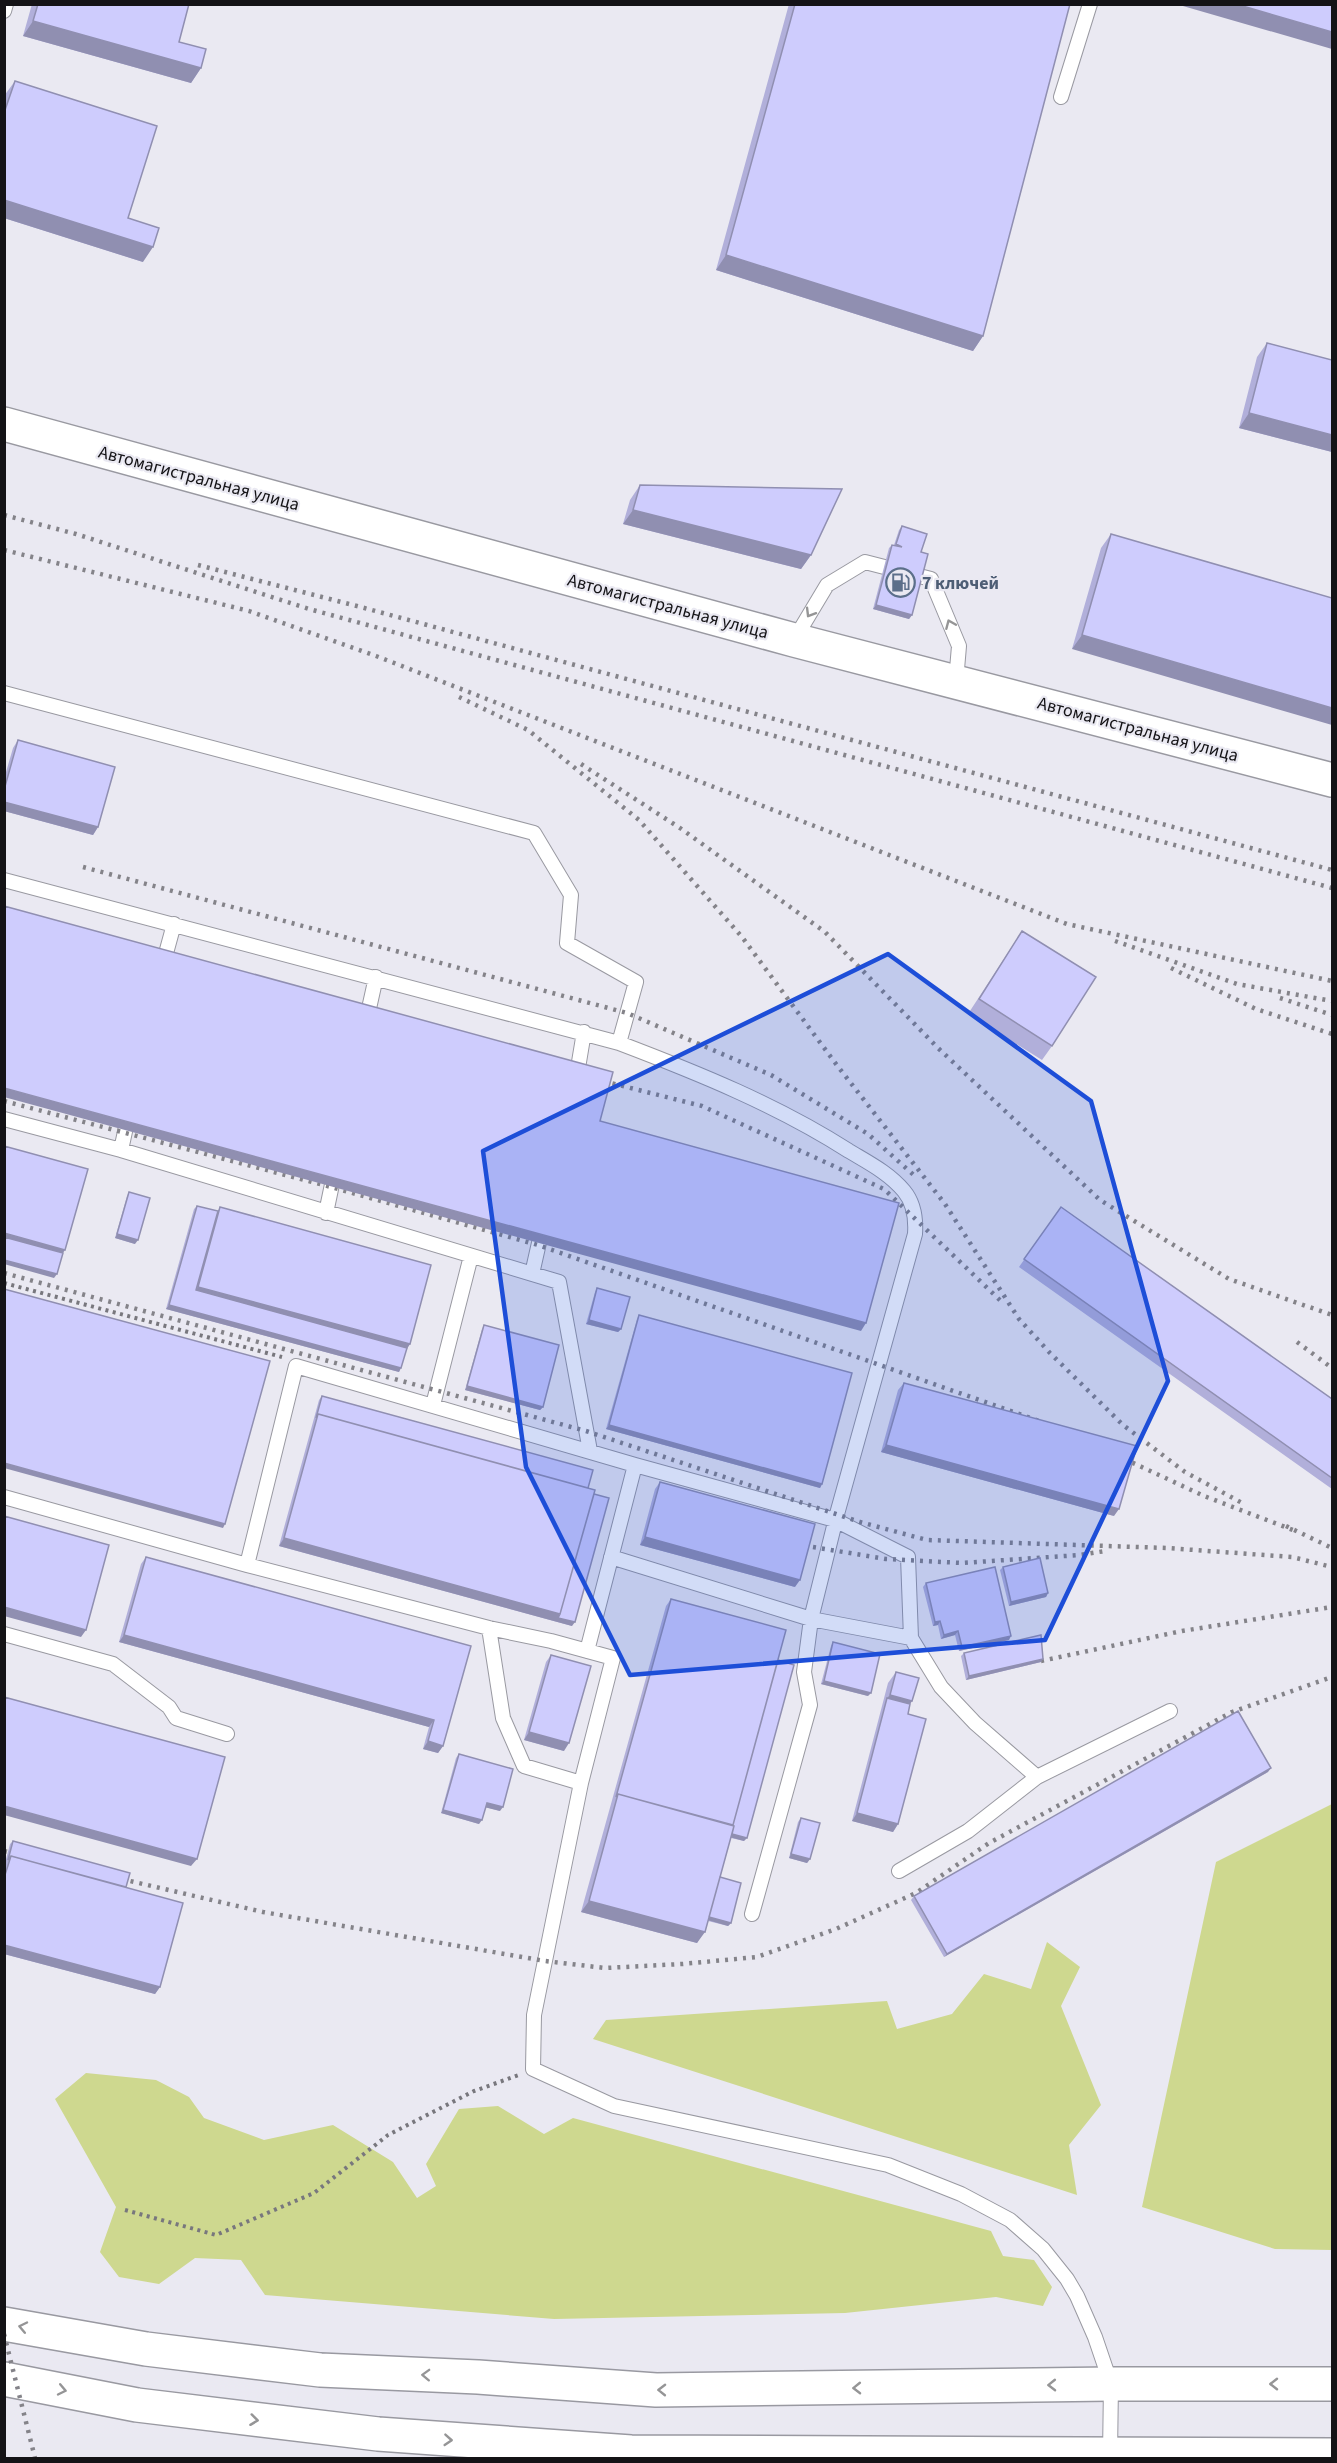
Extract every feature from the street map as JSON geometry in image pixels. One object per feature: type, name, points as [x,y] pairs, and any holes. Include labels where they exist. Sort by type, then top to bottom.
[{"type":"main road","name":"Автомагистральная улица","points":[[4,424],[794,640],[1332,780]]},
{"type":"main road","points":[[4,2324],[146,2349],[320,2370],[478,2377],[656,2390],[1111,2384],[1332,2385]]},
{"type":"main road","points":[[4,2379],[148,2407],[378,2434],[631,2452],[1332,2455]]},
{"type":"lane","points":[[4,11],[6,4]]},
{"type":"lane","points":[[1061,97],[1090,4]]},
{"type":"lane","points":[[794,640],[826,585],[865,561],[931,579],[959,646],[956,681]]},
{"type":"lane","points":[[4,693],[534,833],[571,895],[567,943],[636,982],[619,1043]]},
{"type":"lane","points":[[4,880],[619,1043],[703,1075],[776,1109],[890,1176],[906,1193],[916,1220],[915,1234],[811,1619],[804,1672],[810,1705],[752,1914]]},
{"type":"lane","points":[[158,985],[174,924]]},
{"type":"lane","points":[[362,1039],[376,977]]},
{"type":"lane","points":[[572,1097],[584,1032]]},
{"type":"lane","points":[[121,1150],[133,1099]]},
{"type":"lane","points":[[4,1119],[121,1150],[559,1282],[590,1451]]},
{"type":"lane","points":[[326,1213],[338,1153]]},
{"type":"lane","points":[[532,1274],[546,1211]]},
{"type":"lane","points":[[433,1405],[471,1256]]},
{"type":"lane","points":[[247,1565],[296,1366],[635,1465],[836,1520],[908,1557],[911,1638],[948,1694],[975,1723],[1037,1777]]},
{"type":"lane","points":[[587,1651],[635,1465]]},
{"type":"lane","points":[[4,1497],[247,1565],[614,1658],[581,1783],[534,2015],[533,2069],[614,2106],[888,2165],[962,2194],[1010,2220],[1043,2249],[1067,2279],[1095,2337],[1111,2384],[1110,2455]]},
{"type":"lane","points":[[611,1557],[811,1619],[911,1638]]},
{"type":"lane","points":[[489,1628],[503,1718],[524,1766],[581,1783]]},
{"type":"lane","points":[[4,1634],[113,1664],[169,1707],[176,1718],[227,1734]]},
{"type":"lane","points":[[899,1871],[968,1831],[1037,1777],[1170,1711]]},
{"type":"path","points":[[4,1283],[287,1358],[296,1366]]},
{"type":"path","points":[[125,2210],[216,2235],[314,2193],[388,2135],[474,2091],[533,2069]]},
{"type":"highlighted area","points":[[888,954],[1091,1101],[1168,1381],[1045,1640],[630,1675],[526,1467],[483,1151]]},
{"type":"green space","points":[[1332,1804],[1332,2250],[1275,2249],[1142,2207],[1216,1862]]},
{"type":"green space","points":[[1047,1942],[1080,1967],[1061,2006],[1101,2105],[1069,2145],[1077,2195],[593,2039],[606,2020],[887,2001],[897,2029],[952,2014],[984,1974],[1031,1989]]},
{"type":"green space","points":[[86,2073],[156,2080],[189,2097],[204,2118],[264,2140],[333,2125],[393,2162],[417,2198],[436,2186],[426,2164],[459,2109],[498,2106],[544,2134],[573,2118],[991,2231],[1003,2256],[1034,2260],[1052,2287],[1043,2306],[996,2297],[845,2313],[554,2319],[265,2295],[241,2260],[195,2258],[159,2284],[119,2277],[100,2252],[116,2207],[55,2099]]},
{"type":"building","points":[[38,4],[189,4],[179,42],[206,49],[201,68],[33,21]]},
{"type":"building","points":[[795,4],[1070,4],[983,336],[726,255]]},
{"type":"building","points":[[1236,4],[1332,4],[1332,32]]},
{"type":"building","points":[[15,81],[157,126],[128,218],[159,228],[153,247],[4,200],[4,113]]},
{"type":"building","points":[[1267,343],[1332,360],[1332,435],[1249,413]]},
{"type":"building","points":[[640,485],[842,489],[811,555],[633,510]]},
{"type":"building","points":[[902,526],[927,534],[921,552],[928,554],[912,615],[876,605],[892,545],[902,547],[896,544]]},
{"type":"building","points":[[1111,534],[1332,598],[1332,708],[1082,635]]},
{"type":"building","points":[[18,740],[115,767],[98,827],[4,802],[4,790]]},
{"type":"building","points":[[4,906],[613,1072],[600,1121],[899,1203],[866,1323],[4,1088]]},
{"type":"building","points":[[1022,931],[1096,977],[1052,1046],[979,999]]},
{"type":"building","points":[[4,1146],[88,1169],[65,1250],[4,1233]]},
{"type":"building","points":[[129,1192],[150,1198],[138,1240],[117,1234]]},
{"type":"building","points":[[197,1206],[218,1211],[196,1290],[407,1348],[401,1368],[169,1305]]},
{"type":"building","points":[[220,1207],[431,1265],[410,1344],[198,1287]]},
{"type":"building","points":[[1061,1207],[1332,1399],[1332,1478],[1024,1259]]},
{"type":"building","points":[[4,1237],[63,1253],[57,1274],[4,1260]]},
{"type":"building","points":[[597,1288],[630,1297],[621,1329],[589,1320]]},
{"type":"building","points":[[4,1289],[270,1361],[225,1524],[4,1463]]},
{"type":"building","points":[[639,1315],[852,1373],[822,1484],[609,1425]]},
{"type":"building","points":[[484,1325],[559,1345],[543,1407],[467,1386]]},
{"type":"building","points":[[904,1383],[1137,1446],[1119,1509],[886,1445]]},
{"type":"building","points":[[322,1396],[593,1470],[588,1488],[318,1414],[316,1418]]},
{"type":"building","points":[[318,1414],[595,1490],[560,1614],[284,1538]]},
{"type":"building","points":[[660,1482],[815,1524],[800,1580],[645,1537]]},
{"type":"building","points":[[594,1494],[609,1498],[575,1622],[558,1618]]},
{"type":"building","points":[[4,1516],[109,1545],[86,1630],[4,1607]]},
{"type":"building","points":[[146,1557],[471,1646],[443,1746],[428,1741],[434,1720],[124,1635]]},
{"type":"building","points":[[1040,1558],[1048,1593],[1011,1602],[1003,1567]]},
{"type":"building","points":[[995,1567],[1011,1636],[962,1647],[958,1631],[944,1635],[940,1621],[935,1622],[926,1583]]},
{"type":"building","points":[[671,1599],[786,1630],[733,1825],[618,1794],[616,1797]]},
{"type":"building","points":[[1041,1635],[1043,1659],[969,1676],[964,1653]]},
{"type":"building","points":[[833,1642],[880,1654],[871,1693],[824,1681]]},
{"type":"building","points":[[551,1655],[591,1666],[569,1743],[529,1732]]},
{"type":"building","points":[[778,1660],[794,1665],[747,1838],[732,1834],[733,1825]]},
{"type":"building","points":[[896,1672],[919,1678],[912,1701],[890,1695]]},
{"type":"building","points":[[4,1697],[225,1757],[197,1859],[4,1806]]},
{"type":"building","points":[[887,1698],[910,1704],[908,1714],[926,1719],[898,1824],[857,1813]]},
{"type":"building","points":[[1238,1711],[1271,1768],[947,1954],[914,1896]]},
{"type":"building","points":[[459,1754],[513,1769],[503,1807],[487,1803],[482,1820],[443,1810]]},
{"type":"building","points":[[618,1794],[734,1826],[705,1932],[589,1901]]},
{"type":"building","points":[[801,1818],[820,1823],[810,1859],[791,1854]]},
{"type":"building","points":[[13,1841],[130,1873],[126,1887],[11,1856],[8,1860]]},
{"type":"building","points":[[11,1856],[183,1903],[160,1987],[4,1945],[4,1878]]},
{"type":"building","points":[[720,1877],[741,1883],[731,1923],[709,1917]]},
{"type":"railway","points":[[4,515],[76,534],[309,609],[1332,888]]},
{"type":"railway","points":[[4,550],[249,611],[376,656],[1067,924],[1332,981]]},
{"type":"railway","points":[[198,565],[1332,870]]},
{"type":"railway","points":[[459,697],[528,730],[639,820],[742,937],[836,1064],[945,1204],[1019,1319],[1123,1425],[1185,1472],[1244,1504]]},
{"type":"railway","points":[[581,764],[680,828],[825,932],[938,1048],[1100,1200],[1229,1279],[1332,1315]]},
{"type":"railway","points":[[83,867],[627,1013],[771,1075],[868,1134],[916,1177]]},
{"type":"railway","points":[[1115,941],[1237,984],[1332,1001]]},
{"type":"railway","points":[[1171,968],[1256,1009],[1332,1034]]},
{"type":"railway","points":[[1280,998],[1332,1015]]},
{"type":"railway","points":[[595,1079],[702,1106],[884,1189],[1004,1304]]},
{"type":"railway","points":[[4,1101],[331,1187],[538,1245],[1042,1422]]},
{"type":"railway","points":[[4,1273],[586,1431],[860,1522],[927,1540],[1167,1548],[1292,1557],[1332,1567]]},
{"type":"railway","points":[[1297,1342],[1332,1368]]},
{"type":"railway","points":[[1116,1455],[1204,1496],[1293,1530]]},
{"type":"railway","points":[[1286,1526],[1332,1548]]},
{"type":"railway","points":[[813,1547],[886,1559],[962,1563],[1080,1555],[1105,1551]]},
{"type":"railway","points":[[1041,1661],[1182,1631],[1332,1607]]},
{"type":"railway","points":[[113,1877],[263,1912],[545,1961],[605,1968],[757,1957],[836,1929],[916,1893],[989,1843],[1232,1712],[1332,1677]]},
{"type":"railway","points":[[4,1851],[25,1856]]},
{"type":"railway","points":[[4,2334],[35,2458]]},
{"type":"place","name":"7 ключей","points":[[901,583]]}]
